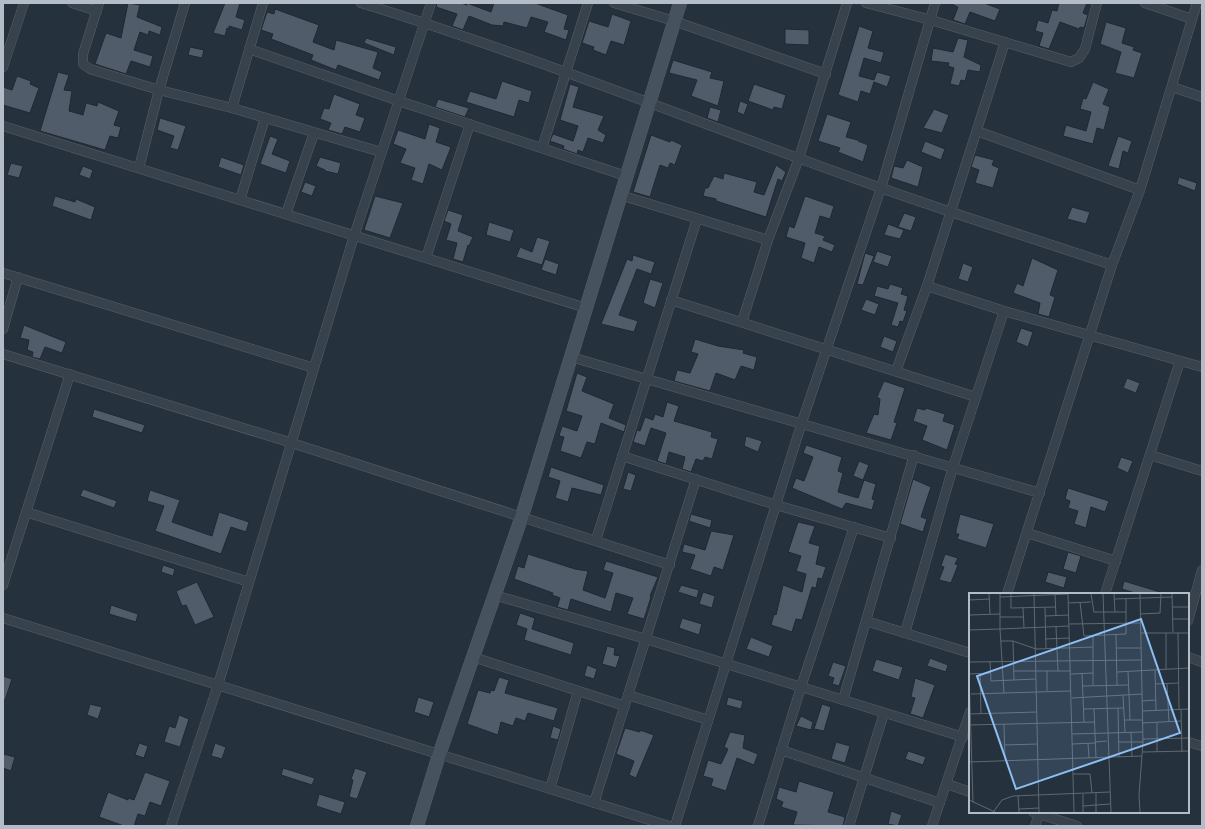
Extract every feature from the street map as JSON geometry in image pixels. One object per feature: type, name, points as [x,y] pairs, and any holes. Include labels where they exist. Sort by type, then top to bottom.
[{"type":"street","points":[[3,67],[24,3]]},
{"type":"street","points":[[72,3],[98,7],[84,54],[83,64],[90,69],[159,90],[232,108],[381,152]]},
{"type":"street","points":[[139,168],[159,90],[185,3]]},
{"type":"street","points":[[232,108],[263,3]]},
{"type":"street","points":[[362,3],[425,22],[566,72],[881,188],[1112,265]]},
{"type":"street","points":[[171,826],[218,685],[354,236],[431,3]]},
{"type":"street","points":[[542,148],[588,3]]},
{"type":"street","points":[[614,3],[674,21],[826,74]]},
{"type":"street","points":[[418,826],[439,754],[522,516],[648,102],[680,3]]},
{"type":"street","points":[[742,322],[768,240],[799,158],[848,3]]},
{"type":"street","points":[[866,3],[930,20],[1071,62],[1079,58],[1085,49],[1097,3]]},
{"type":"street","points":[[675,826],[802,422],[881,188],[935,3]]},
{"type":"street","points":[[1145,3],[1192,19]]},
{"type":"street","points":[[1007,593],[1112,265],[1140,190],[1197,3]]},
{"type":"street","points":[[896,371],[927,286],[1005,42]]},
{"type":"street","points":[[249,49],[398,101],[626,176]]},
{"type":"street","points":[[1172,87],[1202,97]]},
{"type":"street","points":[[240,200],[265,118]]},
{"type":"street","points":[[426,258],[470,124]]},
{"type":"street","points":[[3,126],[586,308]]},
{"type":"street","points":[[977,131],[1140,190]]},
{"type":"street","points":[[286,214],[314,133]]},
{"type":"street","points":[[620,195],[768,240]]},
{"type":"street","points":[[596,540],[697,219]]},
{"type":"street","points":[[3,273],[314,368]]},
{"type":"street","points":[[3,329],[18,278]]},
{"type":"street","points":[[927,286],[1004,311],[1202,367]]},
{"type":"street","points":[[671,300],[976,397]]},
{"type":"street","points":[[905,633],[953,467],[1004,311]]},
{"type":"street","points":[[3,354],[292,443],[670,565]]},
{"type":"street","points":[[571,357],[802,422],[1040,492]]},
{"type":"street","points":[[1105,593],[1180,361]]},
{"type":"street","points":[[3,585],[70,374]]},
{"type":"street","points":[[843,700],[914,455]]},
{"type":"street","points":[[1150,455],[1202,471]]},
{"type":"street","points":[[622,456],[776,506],[890,538]]},
{"type":"street","points":[[594,803],[696,479]]},
{"type":"street","points":[[26,512],[249,582]]},
{"type":"street","points":[[758,826],[800,687],[854,527]]},
{"type":"street","points":[[1027,533],[1116,561]]},
{"type":"street","points":[[1189,617],[1202,570]]},
{"type":"street","points":[[494,596],[646,639],[963,737]]},
{"type":"street","points":[[3,618],[669,826]]},
{"type":"street","points":[[866,621],[969,653]]},
{"type":"street","points":[[473,657],[625,706]]},
{"type":"street","points":[[1189,657],[1202,662]]},
{"type":"street","points":[[550,789],[578,691]]},
{"type":"street","points":[[628,695],[708,720]]},
{"type":"street","points":[[850,826],[884,713]]},
{"type":"street","points":[[932,826],[969,716]]},
{"type":"street","points":[[1189,742],[1202,746]]},
{"type":"street","points":[[781,750],[940,803]]},
{"type":"street","points":[[947,784],[969,792]]},
{"type":"street","points":[[1035,826],[1037,813],[1077,826]]},
{"type":"building","points":[[128,3],[140,5],[137,17],[162,27],[160,35],[149,31],[148,35],[140,32],[134,50],[153,56],[150,67],[131,61],[126,74],[95,64],[106,33],[121,38]]},
{"type":"building","points":[[225,3],[240,3],[236,17],[245,20],[242,30],[229,26],[225,36],[213,33]]},
{"type":"building","points":[[437,3],[461,3],[467,5],[467,3],[491,12],[494,3],[535,3],[568,15],[564,29],[569,30],[566,40],[544,32],[548,22],[531,17],[527,28],[504,22],[503,26],[492,25],[469,16],[463,30],[452,26],[457,14],[436,7]]},
{"type":"building","points":[[949,3],[984,3],[1000,9],[995,21],[970,12],[965,24],[953,20],[958,7]]},
{"type":"building","points":[[1059,3],[1087,3],[1083,13],[1088,15],[1084,28],[1080,27],[1079,29],[1060,22],[1049,49],[1039,46],[1043,33],[1035,31],[1038,20],[1048,23],[1052,10],[1057,11]]},
{"type":"building","points":[[275,9],[319,25],[313,42],[334,50],[336,40],[378,52],[373,68],[382,72],[379,80],[338,65],[336,70],[311,60],[313,55],[271,39],[273,34],[261,30],[267,12],[274,14]]},
{"type":"building","points":[[612,14],[631,21],[624,45],[611,41],[606,55],[593,50],[594,47],[582,43],[589,21],[608,27]]},
{"type":"building","points":[[1106,22],[1126,28],[1122,43],[1134,47],[1133,50],[1142,53],[1134,78],[1115,73],[1121,52],[1100,44]]},
{"type":"building","points":[[859,26],[873,31],[868,48],[884,52],[881,63],[864,58],[859,76],[874,80],[877,72],[891,76],[887,87],[874,82],[870,94],[861,91],[858,102],[838,95]]},
{"type":"building","points":[[785,29],[809,30],[809,45],[785,44]]},
{"type":"building","points":[[366,38],[396,47],[394,55],[364,43]]},
{"type":"building","points":[[958,38],[968,40],[964,57],[981,65],[980,72],[968,70],[965,81],[961,80],[959,86],[950,84],[954,68],[948,66],[949,63],[931,61],[933,48],[953,52]]},
{"type":"building","points":[[190,47],[204,50],[202,58],[188,55]]},
{"type":"building","points":[[673,60],[712,72],[710,78],[724,81],[718,106],[691,96],[697,80],[669,73]]},
{"type":"building","points":[[58,72],[69,75],[64,90],[72,91],[69,111],[83,115],[86,103],[97,106],[98,102],[119,111],[114,125],[121,127],[118,138],[110,136],[105,150],[40,131]]},
{"type":"building","points":[[17,76],[31,81],[30,84],[39,88],[30,113],[3,105],[3,87],[12,90]]},
{"type":"building","points":[[502,81],[532,91],[529,103],[519,100],[514,117],[466,102],[470,91],[496,99]]},
{"type":"building","points":[[1093,82],[1109,89],[1103,104],[1110,107],[1104,130],[1097,128],[1093,144],[1063,136],[1066,125],[1086,131],[1091,112],[1080,109],[1083,98],[1086,99]]},
{"type":"building","points":[[570,84],[579,87],[573,107],[604,116],[598,130],[606,135],[603,143],[588,138],[583,152],[578,150],[577,154],[563,149],[564,146],[550,141],[553,134],[573,141],[578,126],[560,120]]},
{"type":"building","points":[[754,84],[786,95],[782,109],[774,107],[773,110],[748,101]]},
{"type":"building","points":[[334,94],[360,104],[356,115],[365,118],[360,132],[345,127],[342,134],[328,130],[331,123],[320,119],[324,108],[329,109]]},
{"type":"building","points":[[438,99],[469,108],[465,117],[435,107]]},
{"type":"building","points":[[740,101],[748,104],[744,115],[737,112]]},
{"type":"building","points":[[710,107],[721,110],[718,122],[707,118]]},
{"type":"building","points":[[934,109],[949,115],[942,133],[923,128]]},
{"type":"building","points":[[827,114],[851,122],[846,137],[858,140],[868,145],[863,162],[838,152],[840,148],[818,141]]},
{"type":"building","points":[[160,118],[186,126],[178,150],[170,148],[174,136],[157,130]]},
{"type":"building","points":[[429,124],[440,128],[436,142],[451,147],[442,170],[429,164],[423,184],[411,180],[415,168],[400,163],[406,149],[393,144],[398,130],[425,139]]},
{"type":"building","points":[[651,135],[670,142],[671,140],[682,145],[675,165],[670,163],[668,168],[660,165],[650,197],[633,192]]},
{"type":"building","points":[[270,136],[278,139],[272,154],[290,161],[286,173],[260,164]]},
{"type":"building","points":[[1118,136],[1132,141],[1128,153],[1123,151],[1119,169],[1108,166]]},
{"type":"building","points":[[925,141],[945,149],[941,160],[921,152]]},
{"type":"building","points":[[975,155],[994,160],[992,165],[999,168],[993,188],[975,183],[979,170],[971,167]]},
{"type":"building","points":[[221,157],[244,165],[241,175],[218,167]]},
{"type":"building","points":[[320,157],[341,163],[338,174],[325,171],[316,166]]},
{"type":"building","points":[[907,160],[923,167],[918,187],[891,178],[894,166],[903,168]]},
{"type":"building","points":[[11,163],[23,166],[19,178],[7,175]]},
{"type":"building","points":[[776,165],[786,172],[782,181],[778,179],[766,217],[716,201],[716,199],[703,196],[705,188],[708,188],[714,176],[723,179],[724,173],[757,182],[754,192],[764,195]]},
{"type":"building","points":[[83,166],[93,170],[90,179],[79,175]]},
{"type":"building","points":[[1179,177],[1197,183],[1195,191],[1177,184]]},
{"type":"building","points":[[305,182],[316,186],[312,196],[301,192]]},
{"type":"building","points":[[55,196],[75,202],[76,199],[95,207],[91,220],[52,206]]},
{"type":"building","points":[[375,196],[403,203],[390,238],[364,230]]},
{"type":"building","points":[[805,196],[834,206],[830,219],[820,216],[815,233],[825,236],[823,240],[835,245],[832,252],[819,247],[814,263],[801,258],[805,243],[786,237],[789,226],[794,228]]},
{"type":"building","points":[[1072,207],[1090,212],[1086,224],[1067,219]]},
{"type":"building","points":[[448,210],[463,215],[458,231],[473,237],[469,246],[468,245],[463,262],[453,259],[457,243],[446,240],[451,224],[444,221]]},
{"type":"building","points":[[904,213],[916,217],[911,231],[898,227]]},
{"type":"building","points":[[489,222],[514,230],[510,242],[486,235]]},
{"type":"building","points":[[888,224],[904,230],[900,239],[884,235]]},
{"type":"building","points":[[537,237],[550,241],[542,265],[516,257],[520,247],[532,252]]},
{"type":"building","points":[[877,251],[892,256],[888,267],[873,262]]},
{"type":"building","points":[[865,253],[874,256],[863,285],[857,284]]},
{"type":"building","points":[[633,255],[655,262],[651,274],[637,269],[619,315],[638,321],[634,332],[601,324],[627,259],[632,261]]},
{"type":"building","points":[[1032,258],[1058,270],[1050,295],[1055,297],[1049,317],[1038,314],[1040,303],[1013,293],[1017,283],[1023,286]]},
{"type":"building","points":[[545,259],[559,264],[556,275],[541,270]]},
{"type":"building","points":[[963,263],[973,267],[968,282],[958,279]]},
{"type":"building","points":[[650,279],[663,283],[655,308],[643,303]]},
{"type":"building","points":[[890,284],[903,288],[901,294],[908,296],[904,310],[907,311],[903,322],[900,321],[898,327],[891,325],[898,303],[874,296],[877,286],[888,289]]},
{"type":"building","points":[[866,299],[879,304],[875,315],[861,310]]},
{"type":"building","points":[[24,325],[66,342],[62,353],[45,347],[40,359],[32,357],[33,352],[27,350],[29,340],[20,338]]},
{"type":"building","points":[[1021,328],[1033,332],[1028,347],[1016,342]]},
{"type":"building","points":[[884,336],[897,341],[893,352],[880,347]]},
{"type":"building","points":[[695,339],[718,346],[744,350],[743,353],[757,357],[754,370],[741,366],[735,380],[716,373],[710,391],[674,381],[677,370],[690,373],[698,354],[691,352]]},
{"type":"building","points":[[577,373],[587,377],[582,391],[614,404],[609,418],[626,425],[624,432],[601,423],[595,444],[587,442],[581,458],[560,451],[564,437],[559,436],[562,426],[577,431],[582,416],[566,411]]},
{"type":"building","points":[[1127,378],[1140,383],[1136,393],[1123,388]]},
{"type":"building","points":[[884,381],[905,388],[894,422],[897,423],[891,440],[866,433],[874,414],[878,415],[880,399],[877,397]]},
{"type":"building","points":[[667,402],[679,406],[674,421],[712,432],[711,437],[718,439],[712,459],[705,457],[703,461],[696,459],[691,472],[682,469],[685,457],[669,452],[666,464],[657,461],[666,433],[651,428],[645,446],[633,442],[637,430],[640,431],[645,417],[653,420],[655,414],[663,417]]},
{"type":"building","points":[[917,408],[925,410],[926,408],[945,414],[943,421],[955,425],[947,450],[922,440],[927,426],[913,421]]},
{"type":"building","points":[[94,409],[145,425],[142,433],[92,417]]},
{"type":"building","points":[[746,436],[762,441],[758,452],[744,446]]},
{"type":"building","points":[[806,445],[842,457],[838,471],[843,473],[838,492],[858,498],[864,480],[876,484],[872,499],[875,500],[872,510],[846,503],[842,509],[792,488],[796,478],[804,481],[813,457],[803,453]]},
{"type":"building","points":[[1121,457],[1133,461],[1128,473],[1117,468]]},
{"type":"building","points":[[859,461],[869,465],[863,480],[853,476]]},
{"type":"building","points":[[551,467],[604,485],[601,495],[572,488],[568,502],[555,498],[560,481],[548,477]]},
{"type":"building","points":[[628,472],[636,475],[631,491],[623,489]]},
{"type":"building","points":[[913,479],[931,487],[921,517],[927,519],[923,532],[900,524]]},
{"type":"building","points":[[1068,488],[1109,501],[1105,512],[1091,507],[1086,528],[1074,524],[1078,511],[1068,508],[1070,501],[1065,499]]},
{"type":"building","points":[[83,489],[117,501],[114,508],[80,496]]},
{"type":"building","points":[[150,490],[180,500],[172,522],[212,536],[219,512],[249,522],[246,532],[231,527],[221,554],[155,531],[164,506],[147,501]]},
{"type":"building","points":[[691,514],[712,520],[710,528],[689,521]]},
{"type":"building","points":[[960,514],[994,524],[986,548],[957,539],[959,534],[956,534],[956,530]]},
{"type":"building","points":[[798,522],[815,526],[809,543],[820,546],[816,564],[826,567],[822,579],[818,578],[816,588],[812,587],[802,620],[796,619],[792,632],[771,625],[774,614],[776,615],[783,585],[802,592],[806,574],[796,571],[801,556],[788,552]]},
{"type":"building","points":[[711,531],[734,535],[723,570],[714,567],[711,576],[690,569],[695,555],[682,552],[684,544],[705,550]]},
{"type":"building","points":[[1068,552],[1081,556],[1076,573],[1063,569]]},
{"type":"building","points":[[528,554],[575,569],[588,571],[583,590],[605,598],[613,573],[603,570],[606,561],[658,577],[650,596],[651,597],[644,619],[627,614],[633,598],[616,593],[611,612],[571,599],[568,610],[557,607],[560,598],[552,595],[553,593],[514,579],[518,566],[524,568]]},
{"type":"building","points":[[945,554],[958,558],[955,564],[958,565],[951,583],[939,580],[944,567],[941,566]]},
{"type":"building","points":[[163,565],[175,569],[173,576],[161,572]]},
{"type":"building","points":[[1048,572],[1067,577],[1064,588],[1045,582]]},
{"type":"building","points":[[1124,581],[1160,592],[1135,593],[1122,589]]},
{"type":"building","points":[[197,582],[214,617],[195,625],[186,605],[182,606],[176,591]]},
{"type":"building","points":[[681,585],[699,590],[697,598],[678,592]]},
{"type":"building","points":[[703,592],[715,596],[712,608],[699,604]]},
{"type":"building","points":[[111,605],[138,614],[136,622],[109,614]]},
{"type":"building","points":[[520,613],[535,618],[532,629],[574,643],[571,655],[524,640],[527,629],[516,625]]},
{"type":"building","points":[[682,618],[702,624],[699,635],[679,628]]},
{"type":"building","points":[[751,637],[773,646],[769,657],[746,649]]},
{"type":"building","points":[[607,646],[615,648],[614,655],[620,656],[616,668],[602,664]]},
{"type":"building","points":[[930,658],[948,665],[946,672],[927,666]]},
{"type":"building","points":[[876,659],[903,667],[899,680],[872,671]]},
{"type":"building","points":[[833,662],[846,666],[839,686],[832,684],[834,678],[828,676]]},
{"type":"building","points":[[587,665],[597,669],[594,679],[584,676]]},
{"type":"building","points":[[3,676],[12,679],[5,700],[3,700]]},
{"type":"building","points":[[499,677],[509,680],[505,693],[558,708],[554,721],[528,713],[525,721],[516,718],[513,726],[501,722],[498,735],[467,724],[478,690],[490,693],[491,690],[494,691]]},
{"type":"building","points":[[915,678],[935,685],[923,718],[910,714],[915,698],[911,697]]},
{"type":"building","points":[[418,697],[434,702],[429,717],[414,712]]},
{"type":"building","points":[[728,697],[743,701],[741,709],[726,705]]},
{"type":"building","points":[[90,704],[102,707],[98,719],[87,715]]},
{"type":"building","points":[[822,704],[831,707],[824,731],[814,729]]},
{"type":"building","points":[[179,715],[189,719],[180,747],[164,742],[169,726],[175,728]]},
{"type":"building","points":[[801,716],[813,722],[811,730],[796,726]]},
{"type":"building","points":[[553,726],[561,729],[558,740],[550,738]]},
{"type":"building","points":[[625,728],[640,732],[640,730],[654,735],[636,778],[629,775],[634,761],[616,754]]},
{"type":"building","points":[[730,732],[745,735],[743,748],[758,754],[754,765],[737,758],[726,791],[711,786],[713,779],[703,776],[708,760],[721,764],[728,749],[724,747]]},
{"type":"building","points":[[836,742],[850,746],[845,763],[831,759]]},
{"type":"building","points":[[139,743],[148,746],[144,758],[135,755]]},
{"type":"building","points":[[215,743],[226,747],[222,759],[211,756]]},
{"type":"building","points":[[908,751],[926,757],[923,765],[905,759]]},
{"type":"building","points":[[3,754],[15,757],[11,771],[3,768]]},
{"type":"building","points":[[283,768],[315,778],[312,785],[281,775]]},
{"type":"building","points":[[355,768],[367,772],[357,799],[349,797],[353,780],[351,779]]},
{"type":"building","points":[[145,772],[170,781],[161,806],[150,802],[145,816],[138,814],[134,826],[124,826],[99,817],[108,792],[128,800],[128,798],[134,800]]},
{"type":"building","points":[[799,781],[834,792],[828,812],[845,817],[843,826],[793,825],[797,812],[781,807],[783,802],[776,799],[779,787],[796,792]]},
{"type":"building","points":[[319,794],[345,802],[341,814],[316,806]]},
{"type":"building","points":[[891,811],[902,815],[898,826],[888,824]]}]
